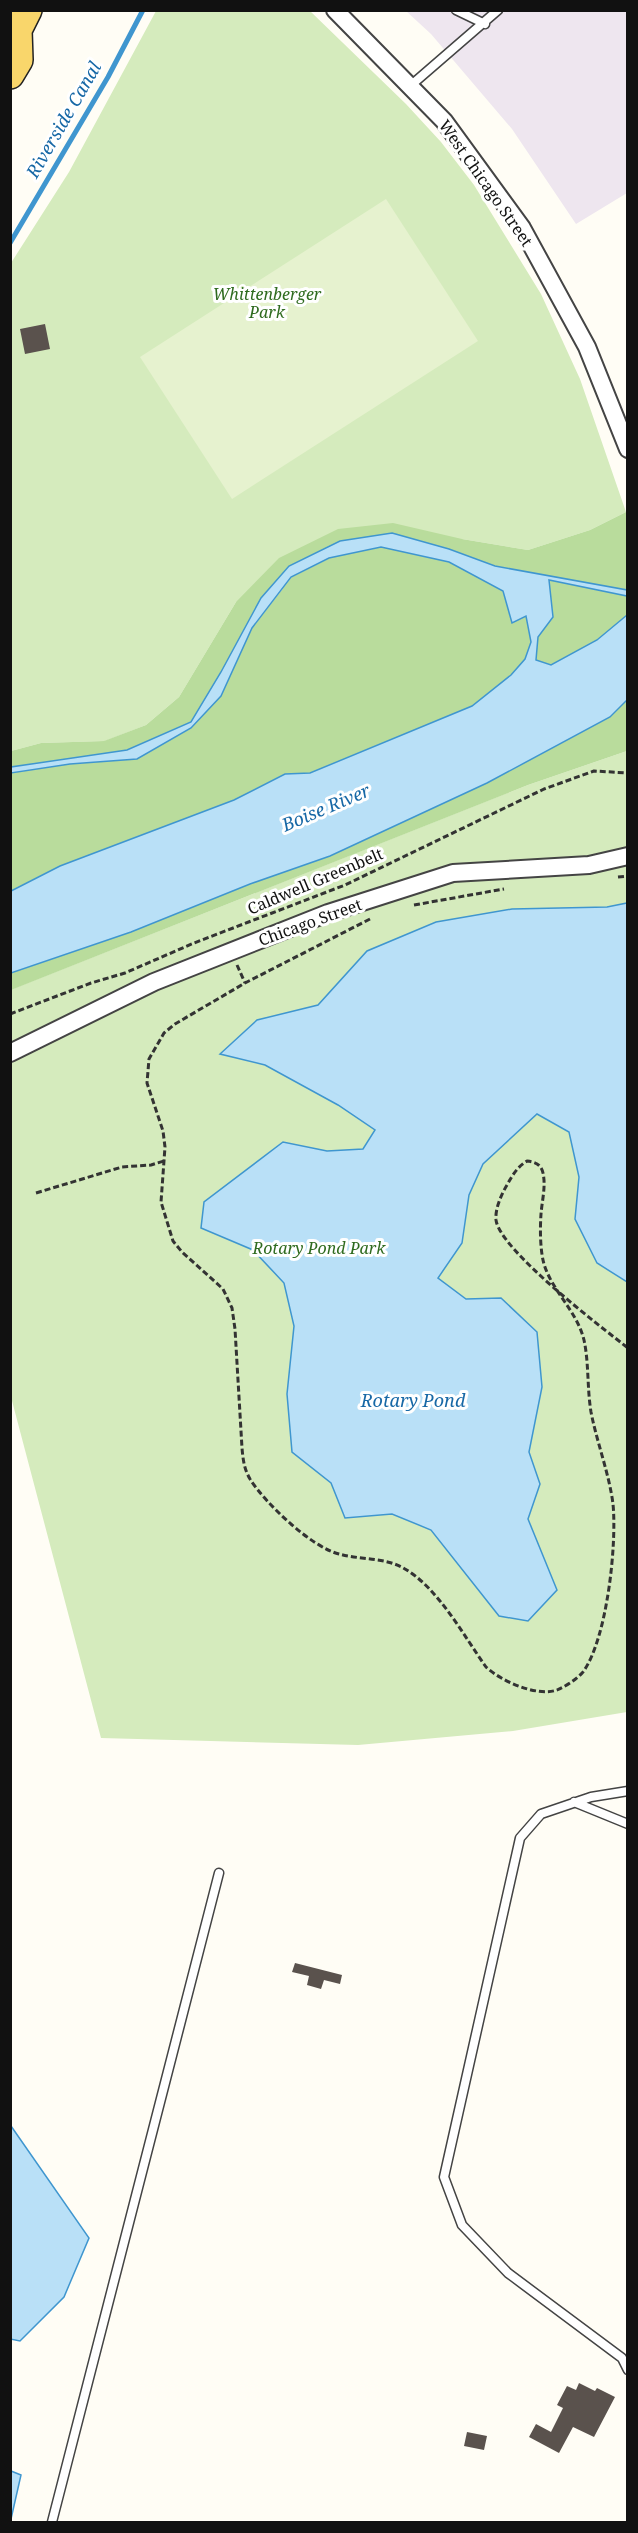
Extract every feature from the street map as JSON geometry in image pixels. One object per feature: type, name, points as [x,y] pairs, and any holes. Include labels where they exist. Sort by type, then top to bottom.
[{"type":"main road","points":[[10,75],[19,60],[19,25]]},
{"type":"street","name":"West Chicago Street","points":[[335,10],[444,121],[522,228],[587,347],[627,449]]},
{"type":"street","name":"Chicago Street","points":[[10,1053],[154,982],[328,913],[453,873],[589,865],[627,856]]},
{"type":"lane","points":[[456,10],[485,24]]},
{"type":"lane","points":[[409,87],[485,24],[498,10]]},
{"type":"lane","points":[[627,1791],[591,1797],[542,1814],[520,1838],[444,2177],[462,2225],[477,2241],[508,2273],[622,2358],[627,2370]]},
{"type":"lane","points":[[574,1803],[627,1824]]},
{"type":"lane","points":[[52,2523],[219,1873]]},
{"type":"path","name":"Caldwell Greenbelt","points":[[10,1014],[91,983],[125,974],[194,943],[345,885],[544,789],[594,771],[627,773]]},
{"type":"path","points":[[412,906],[454,896],[510,888]]},
{"type":"path","points":[[372,918],[244,983],[175,1024],[164,1034],[149,1059],[147,1083],[163,1131],[164,1161],[161,1202],[173,1241],[223,1289],[232,1308],[236,1329],[243,1462],[249,1478],[260,1492],[308,1539],[322,1548],[338,1554],[393,1563],[415,1576],[439,1600],[486,1667],[496,1676],[509,1683],[542,1692],[552,1691],[574,1680],[589,1660],[600,1630],[605,1606],[614,1529],[611,1495],[591,1411],[584,1340],[579,1324],[556,1288],[543,1263],[541,1217],[543,1174],[535,1161],[527,1161],[513,1174],[504,1190],[496,1221],[511,1246],[556,1288],[627,1348]]},
{"type":"path","points":[[36,1193],[122,1167],[152,1165],[164,1161]]},
{"type":"shaded area","points":[[406,11],[627,11],[627,193],[576,224],[512,129],[431,34]]},
{"type":"green space","name":"Whittenberger Park","points":[[156,11],[310,11],[406,104],[441,142],[474,185],[541,294],[580,379],[626,512],[590,530],[528,550],[462,539],[236,602],[179,697],[146,725],[105,741],[41,743],[11,751],[11,263],[69,172]]},
{"type":"green space","points":[[386,199],[478,341],[232,499],[140,357]]},
{"type":"green space","points":[[626,512],[627,590],[495,566],[449,549],[392,533],[289,566],[191,722],[127,750],[11,767],[11,751],[41,743],[104,741],[146,725],[179,697],[236,602],[279,558],[338,529],[393,523],[462,539],[528,550],[590,530]]},
{"type":"green space","points":[[381,547],[449,562],[503,591],[526,616],[531,642],[525,659],[511,675],[472,706],[310,773],[285,774],[234,800],[60,866],[11,891],[11,773],[70,764],[137,759],[191,728],[221,696],[252,628],[292,577],[330,558]]},
{"type":"green space","points":[[549,580],[627,596],[627,615],[597,640],[551,665],[536,660],[538,637],[553,617]]},
{"type":"green space","points":[[627,700],[627,751],[528,785],[11,990],[11,973],[131,932],[250,884],[330,856],[487,783],[610,717]]},
{"type":"green space","name":"Rotary Pond Park","points":[[627,751],[627,1712],[513,1731],[358,1745],[101,1738],[11,1397],[10,990],[528,785]]},
{"type":"water","name":"Boise River","points":[[392,533],[449,549],[495,566],[627,590],[627,596],[549,580],[553,617],[538,637],[536,660],[551,665],[597,640],[627,615],[627,700],[610,717],[487,783],[330,856],[250,884],[131,932],[11,973],[11,891],[60,866],[234,800],[285,774],[310,773],[472,706],[511,675],[525,659],[531,642],[526,616],[512,623],[503,591],[449,562],[381,547],[329,558],[291,577],[252,628],[221,696],[191,728],[137,759],[70,764],[11,773],[11,767],[127,750],[191,722],[261,598],[289,566],[340,541]]},
{"type":"water","name":"Rotary Pond","points":[[627,903],[627,1282],[597,1263],[575,1219],[579,1177],[569,1132],[537,1114],[483,1164],[469,1195],[462,1243],[438,1278],[466,1299],[501,1298],[537,1332],[542,1387],[529,1452],[540,1484],[528,1519],[557,1590],[528,1621],[499,1616],[431,1530],[392,1514],[345,1518],[331,1483],[292,1452],[287,1394],[294,1326],[284,1283],[253,1250],[201,1228],[204,1202],[283,1142],[327,1151],[363,1149],[375,1130],[338,1105],[265,1065],[220,1054],[257,1020],[318,1005],[367,951],[436,922],[512,909],[607,907]]},
{"type":"water","points":[[11,2126],[89,2238],[64,2297],[20,2341],[10,2339]]},
{"type":"water","points":[[10,2471],[21,2475],[11,2519]]},
{"type":"building","points":[[45,324],[50,349],[25,354],[20,329]]},
{"type":"building","points":[[295,1963],[342,1975],[340,1984],[324,1980],[321,1989],[307,1985],[309,1976],[292,1972]]},
{"type":"building","points":[[579,2383],[595,2391],[597,2388],[615,2397],[594,2437],[573,2427],[559,2453],[529,2437],[536,2424],[551,2432],[563,2408],[557,2405],[567,2386],[576,2390]]},
{"type":"building","points":[[467,2432],[487,2436],[484,2450],[464,2446]]},
{"type":"waterway","name":"Riverside Canal","points":[[10,243],[108,77],[143,10]]}]
